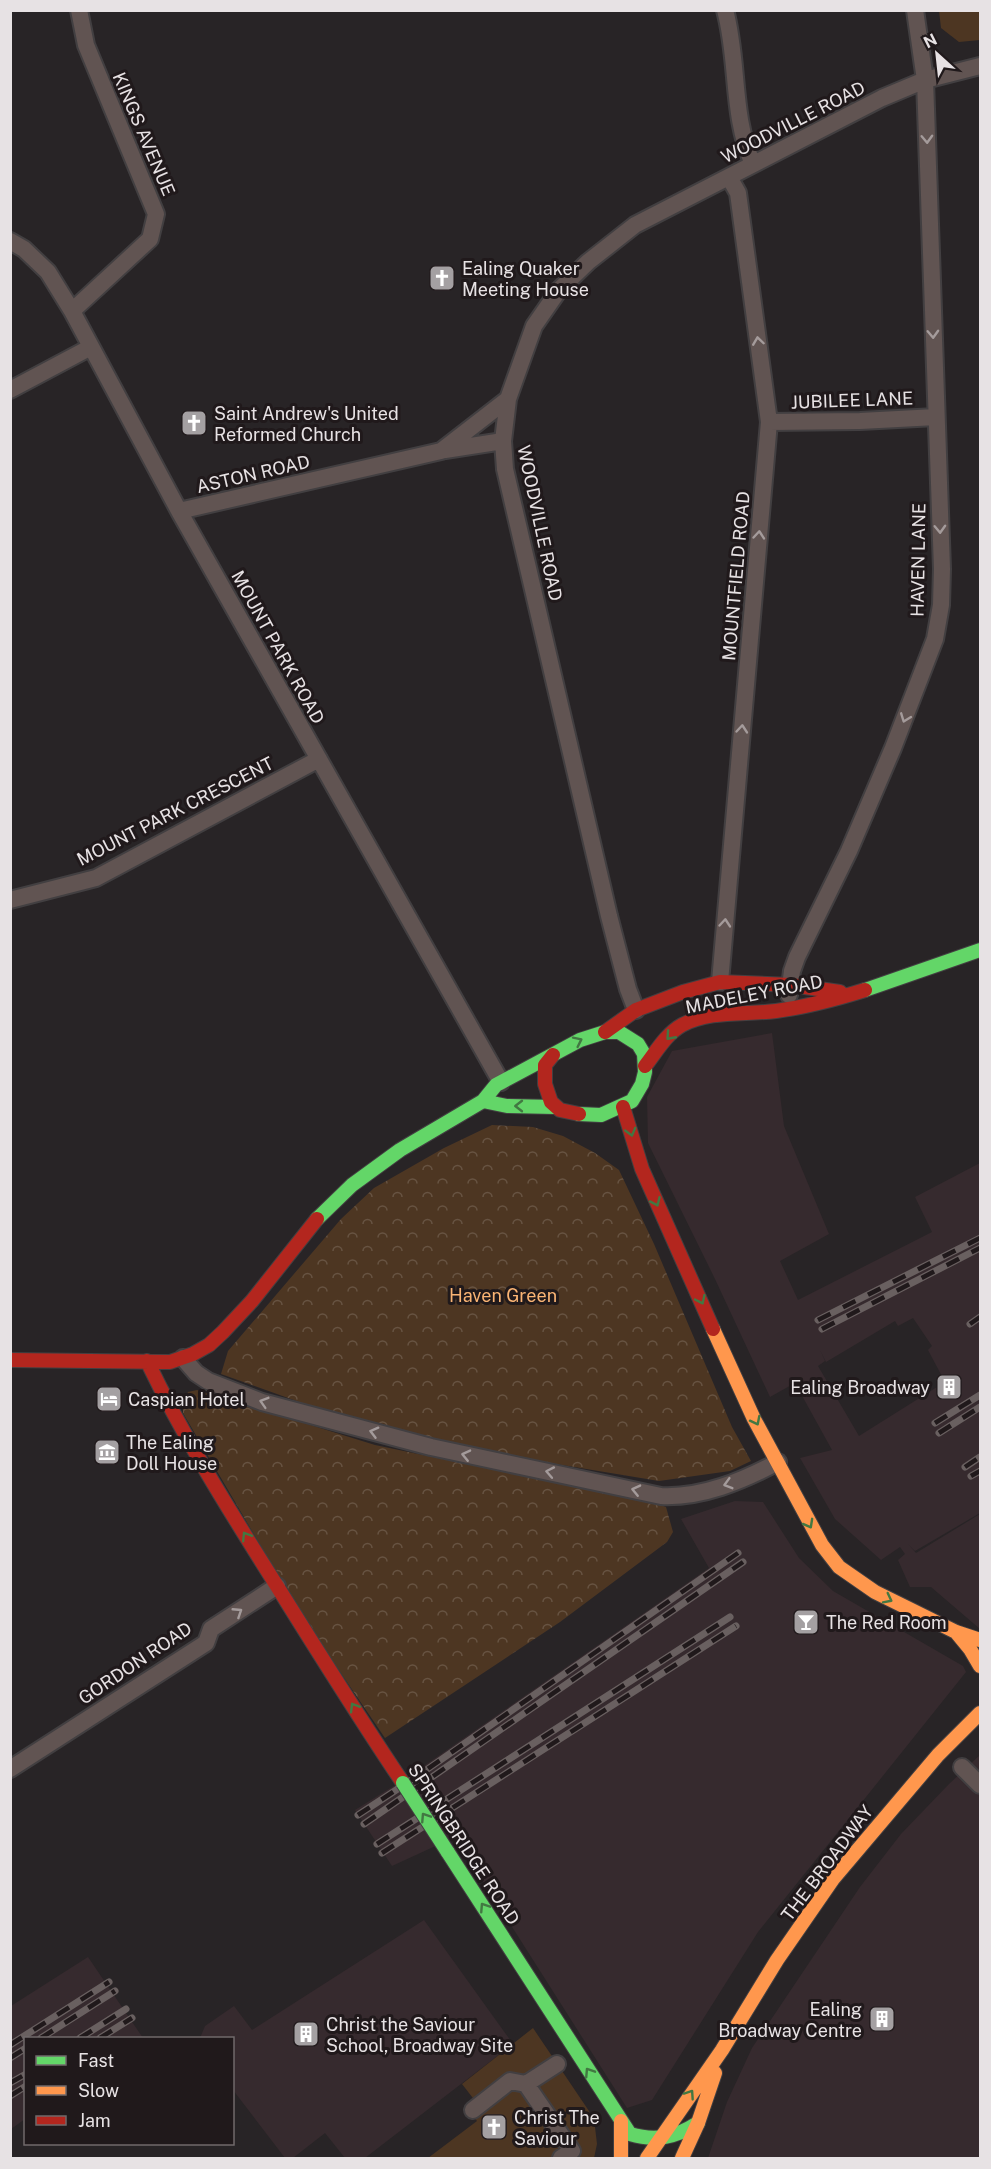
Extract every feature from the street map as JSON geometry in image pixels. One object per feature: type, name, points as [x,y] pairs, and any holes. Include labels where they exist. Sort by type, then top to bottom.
[{"type":"main road","name":"MADELEY ROAD","points":[[645,1066],[671,1034],[684,1024],[719,1015],[785,1010],[934,968],[981,950]]},
{"type":"main road","name":"MADELEY ROAD","points":[[605,1032],[636,1010],[683,992],[720,982],[791,985],[850,993]]},
{"type":"main road","points":[[10,1360],[170,1362],[183,1358],[209,1345],[223,1332],[252,1301],[316,1220],[352,1185],[400,1150],[483,1101],[501,1082],[553,1054],[580,1040],[605,1032],[619,1032],[638,1044],[644,1054],[642,1084],[632,1101],[601,1115],[587,1116],[560,1110],[555,1107],[547,1094],[544,1074],[545,1065],[553,1054]]},
{"type":"main road","points":[[483,1101],[507,1106],[555,1107]]},
{"type":"main road","points":[[623,1107],[642,1169],[740,1390],[806,1519],[822,1545],[839,1567],[875,1592],[956,1632],[981,1640]]},
{"type":"main road","points":[[147,1361],[177,1421],[277,1586]]},
{"type":"main road","name":"SPRINGBRIDGE ROAD","points":[[277,1586],[621,2121],[630,2134],[639,2138],[659,2140]]},
{"type":"main road","points":[[956,1632],[981,1666]]},
{"type":"main road","name":"THE BROADWAY","points":[[647,2158],[722,2050],[777,1960],[833,1879],[938,1755],[981,1713]]},
{"type":"main road","name":"THE BROADWAY","points":[[682,2158],[698,2123],[722,2050]]},
{"type":"main road","points":[[621,2121],[621,2158]]},
{"type":"main road","points":[[659,2140],[673,2138],[698,2123]]},
{"type":"main road","points":[[692,2158],[698,2123]]},
{"type":"street","name":"KINGS AVENUE","points":[[72,311],[150,239],[156,214],[86,45],[79,10]]},
{"type":"street","points":[[725,10],[736,98],[747,150],[753,164]]},
{"type":"street","name":"HAVEN LANE","points":[[785,1010],[797,957],[849,851],[889,758],[935,639],[940,605],[942,568],[925,80],[915,10]]},
{"type":"street","name":"WOODVILLE ROAD","points":[[636,1010],[628,989],[609,916],[505,469],[503,441],[508,399],[534,326],[560,290],[588,262],[635,225],[882,98],[925,80],[981,66]]},
{"type":"street","name":"MOUNTFIELD ROAD","points":[[720,982],[769,422],[738,193],[729,177]]},
{"type":"street","name":"MOUNT PARK ROAD","points":[[10,241],[24,249],[48,272],[72,311],[179,511],[501,1082]]},
{"type":"street","points":[[10,390],[91,347]]},
{"type":"street","name":"ASTON ROAD","points":[[441,451],[508,399]]},
{"type":"street","name":"JUBILEE LANE","points":[[769,422],[936,417]]},
{"type":"street","name":"ASTON ROAD","points":[[179,511],[441,451],[503,441]]},
{"type":"street","name":"MOUNT PARK CRESCENT","points":[[10,900],[96,878],[320,759]]},
{"type":"street","points":[[183,1358],[196,1373],[208,1381],[262,1402],[431,1447],[661,1496],[693,1494],[740,1481],[778,1462]]},
{"type":"street","name":"GORDON ROAD","points":[[10,1769],[206,1643],[211,1629],[277,1586]]},
{"type":"street","points":[[962,1767],[981,1785]]},
{"type":"street","points":[[473,2110],[510,2081],[526,2084],[557,2064]]},
{"type":"street","points":[[526,2084],[572,2151],[561,2158]]},
{"type":"shaded area","points":[[772,1033],[784,1126],[829,1234],[780,1261],[798,1300],[932,1232],[915,1197],[980,1163],[980,1513],[915,1551],[908,1544],[916,1553],[980,1514],[980,1629],[931,1587],[910,1587],[898,1560],[905,1554],[900,1547],[881,1560],[835,1519],[800,1458],[832,1450],[795,1383],[770,1397],[648,1143],[647,1097],[672,1051]],"holes":[[[913,1318],[932,1346],[928,1350],[945,1382],[859,1436],[818,1366],[825,1361],[820,1350],[826,1362],[895,1321],[898,1326]]]},
{"type":"shaded area","points":[[735,1501],[763,1502],[799,1558],[833,1591],[963,1666],[966,1672],[758,1932],[652,2100],[627,2108],[455,1837],[392,1866],[355,1810],[408,1777],[709,1568],[681,1519]]},
{"type":"shaded area","name":"Ealing Broadway Centre","points":[[980,1755],[980,2158],[708,2158],[727,2102],[752,2048],[860,1887],[901,1834]]},
{"type":"shaded area","points":[[424,1920],[513,2044],[365,2158],[345,2158],[325,2133],[293,2158],[285,2158],[234,2091],[234,2037],[200,2037],[205,2026],[234,2006],[252,2030]]},
{"type":"shaded area","points":[[88,1957],[142,2037],[24,2037],[24,2120],[11,2129],[11,2006]]},
{"type":"green space","points":[[939,11],[980,11],[980,40],[959,42],[941,28]]},
{"type":"green space","name":"Haven Green","points":[[492,1125],[533,1127],[563,1136],[595,1153],[619,1170],[654,1244],[732,1427],[751,1461],[730,1471],[659,1481],[526,1459],[377,1430],[221,1374],[228,1351],[341,1219],[374,1188],[444,1148]]},
{"type":"green space","points":[[197,1390],[375,1445],[658,1504],[666,1507],[673,1532],[667,1542],[560,1622],[385,1738],[300,1613],[183,1413],[183,1401],[188,1392]]},
{"type":"green space","points":[[533,2028],[589,2111],[595,2127],[597,2144],[594,2158],[428,2158],[477,2121],[467,2108],[476,2102],[462,2084]]},
{"type":"railway","points":[[818,1320],[980,1238]]},
{"type":"railway","points":[[822,1329],[980,1248]]},
{"type":"railway","points":[[970,1324],[980,1317]]},
{"type":"railway","points":[[935,1423],[980,1395]]},
{"type":"railway","points":[[939,1433],[980,1407]]},
{"type":"railway","points":[[965,1467],[980,1457]]},
{"type":"railway","points":[[971,1476],[980,1471]]},
{"type":"railway","points":[[358,1815],[738,1553]]},
{"type":"railway","points":[[364,1824],[743,1562]]},
{"type":"railway","points":[[377,1844],[730,1617]]},
{"type":"railway","points":[[382,1853],[736,1626]]},
{"type":"railway","points":[[10,2045],[109,1982]]},
{"type":"railway","points":[[43,2037],[115,1991]]},
{"type":"railway","points":[[82,2037],[126,2009]]},
{"type":"railway","points":[[102,2037],[132,2018]]},
{"type":"railway","points":[[10,2058],[24,2049]]},
{"type":"railway","points":[[10,2083],[24,2075]]},
{"type":"railway","points":[[10,2096],[24,2087]]},
{"type":"traffic: fast","points":[[865,990],[980,950]]},
{"type":"traffic: fast","points":[[317,1219],[352,1185],[400,1150],[483,1101],[496,1085],[580,1040],[605,1032],[619,1032],[638,1044],[644,1054],[645,1072],[642,1084],[632,1101],[601,1115],[579,1114]]},
{"type":"traffic: fast","points":[[483,1101],[507,1106],[555,1107]]},
{"type":"traffic: fast","points":[[403,1783],[447,1851]]},
{"type":"traffic: fast","points":[[447,1851],[630,2134],[648,2138],[666,2137],[682,2132],[698,2123]]},
{"type":"traffic: slow","points":[[713,1329],[754,1419],[822,1545],[839,1567],[875,1592],[956,1632],[980,1640]]},
{"type":"traffic: slow","points":[[956,1632],[980,1666]]},
{"type":"traffic: slow","points":[[647,2158],[722,2050],[777,1960],[833,1879],[938,1755],[980,1713]]},
{"type":"traffic: slow","points":[[682,2158],[698,2123],[715,2073]]},
{"type":"traffic: slow","points":[[621,2121],[621,2158]]},
{"type":"traffic: jam","points":[[605,1032],[636,1010],[683,992],[720,982],[791,985],[840,992]]},
{"type":"traffic: jam","points":[[645,1066],[671,1033],[693,1020],[716,1015],[787,1009],[865,990]]},
{"type":"traffic: jam","points":[[553,1055],[545,1065],[545,1084],[551,1102],[560,1110],[579,1114]]},
{"type":"traffic: jam","points":[[623,1107],[642,1169],[713,1329]]},
{"type":"traffic: jam","points":[[10,1360],[170,1362],[193,1354],[209,1345],[252,1301],[317,1219]]},
{"type":"traffic: jam","points":[[147,1361],[175,1416],[221,1496],[403,1783]]},
{"type":"place","name":"Ealing Quaker Meeting House","points":[[442,278]]},
{"type":"place","name":"Saint Andrew's United Reformed Church","points":[[194,423]]},
{"type":"place","name":"Ealing Broadway","points":[[949,1387]]},
{"type":"place","name":"Caspian Hotel","points":[[109,1399]]},
{"type":"place","name":"The Ealing Doll House","points":[[107,1452]]},
{"type":"place","name":"The Red Room","points":[[806,1622]]},
{"type":"place","name":"Ealing Broadway Centre","points":[[882,2019]]},
{"type":"place","name":"Christ the Saviour School, Broadway Site","points":[[306,2034]]},
{"type":"place","name":"Christ The Saviour","points":[[494,2127]]}]
